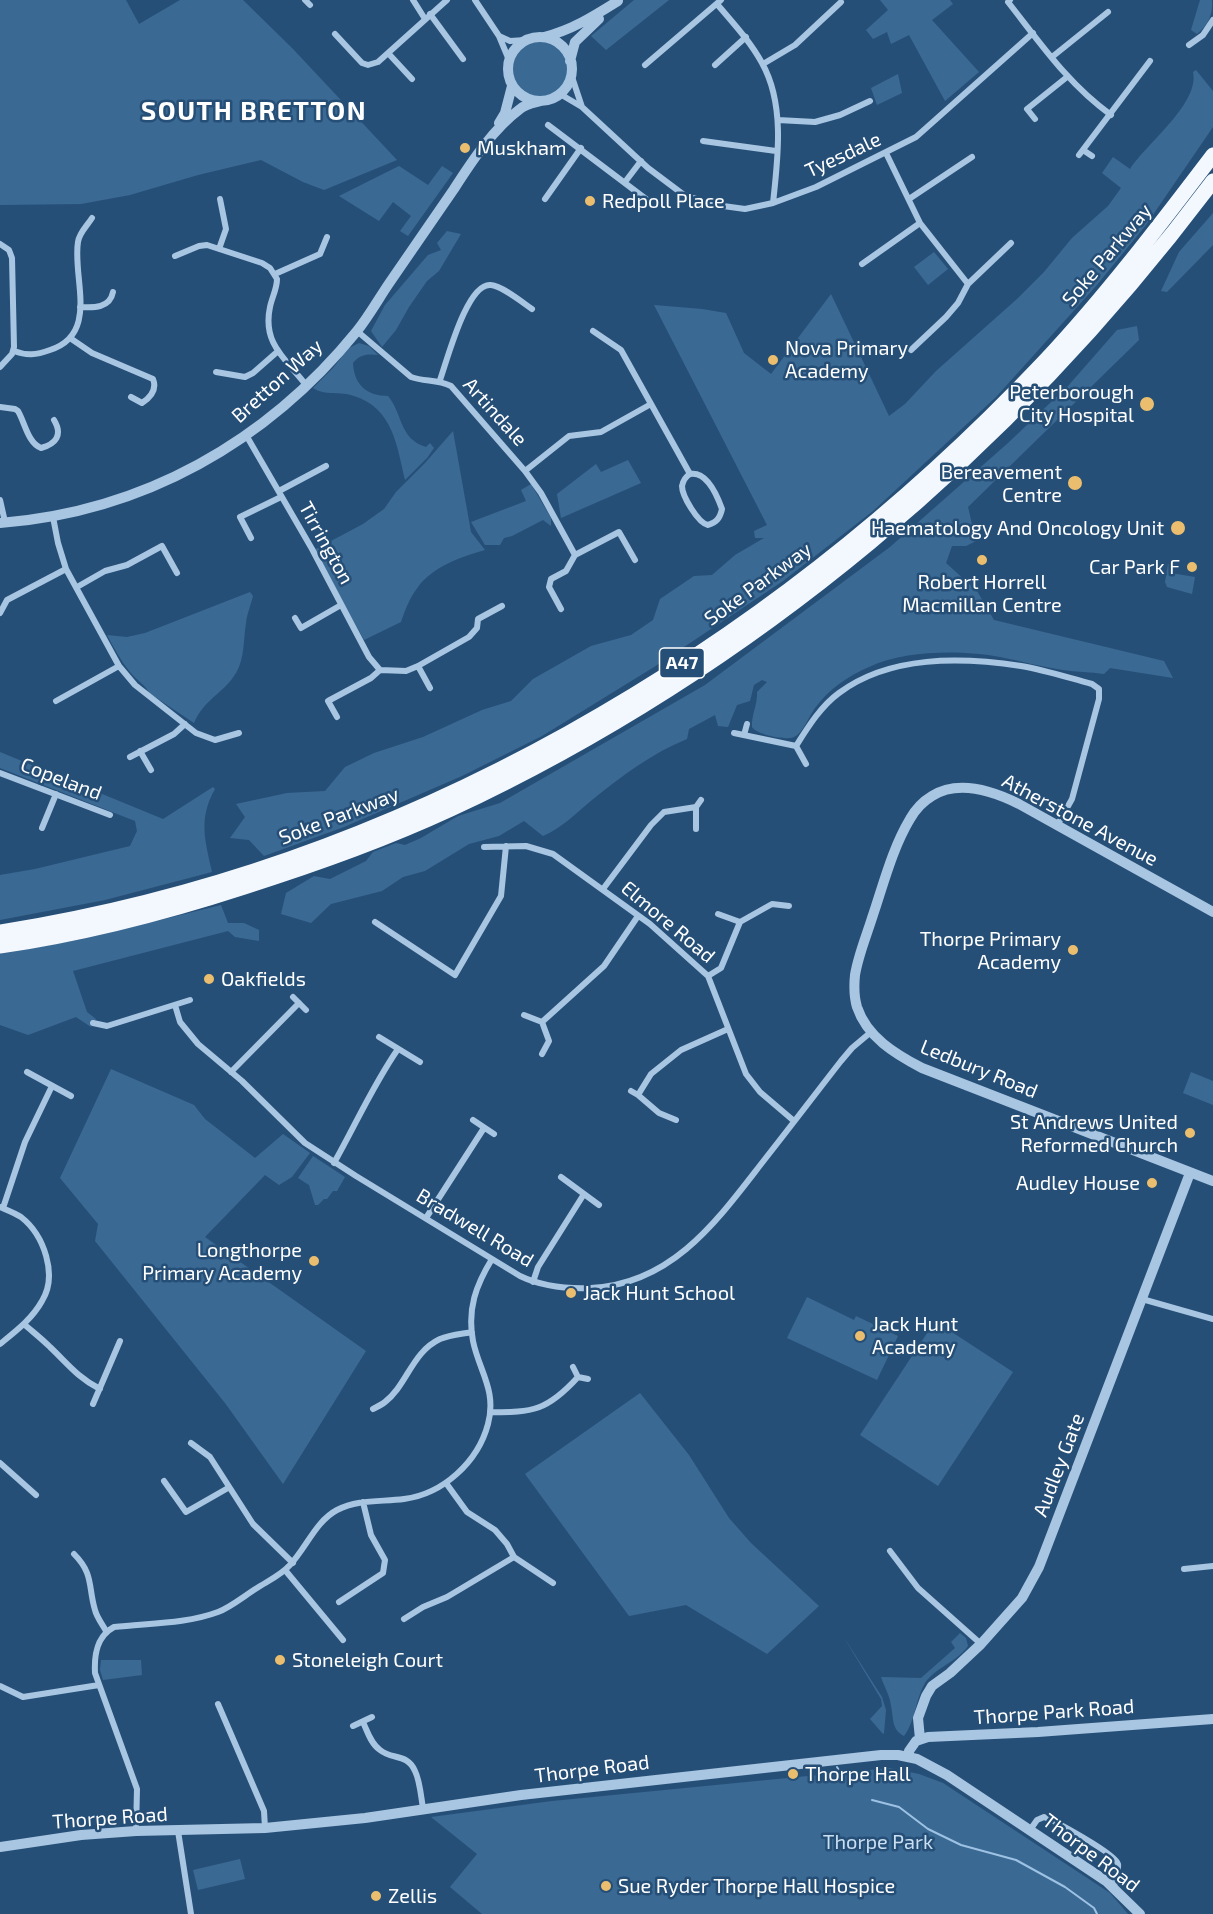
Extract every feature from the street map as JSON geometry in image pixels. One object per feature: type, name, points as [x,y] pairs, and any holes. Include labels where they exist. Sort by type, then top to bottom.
[{"type":"highway","name":"A47","points":[[1195,179],[1213,149]]},
{"type":"highway","name":"Soke Parkway","points":[[0,932],[84,917],[194,889],[330,845],[500,770],[637,693],[723,636],[805,577],[894,504],[962,443],[1052,353],[1124,271],[1213,155]]},
{"type":"highway","name":"Soke Parkway","points":[[0,946],[32,942],[161,912],[334,857],[491,790],[642,706],[791,605],[905,514],[941,482],[1030,397],[1155,256],[1211,184]]},
{"type":"street","points":[[413,0],[463,59]]},
{"type":"street","points":[[335,34],[362,63],[368,65],[378,62],[447,0]]},
{"type":"street","points":[[475,0],[499,36],[508,60],[507,69],[512,86],[525,98],[541,101],[560,94],[569,81],[570,61],[575,42],[619,0]]},
{"type":"street","points":[[499,36],[510,41],[561,33],[580,25],[619,0]]},
{"type":"street","points":[[1011,0],[1008,2],[1067,77],[1087,98],[1111,115]]},
{"type":"street","points":[[645,65],[719,2],[763,64],[772,89],[778,120],[773,203]]},
{"type":"street","points":[[763,64],[795,45],[842,2]]},
{"type":"street","points":[[1052,57],[1108,12]]},
{"type":"street","points":[[1190,45],[1203,35],[1213,20]]},
{"type":"street","name":"Tyesdale","points":[[560,94],[582,107],[663,181],[684,195],[716,205],[745,208],[773,203],[816,187],[916,136],[1033,33]]},
{"type":"street","points":[[544,37],[561,45],[570,61]]},
{"type":"street","points":[[715,65],[746,37]]},
{"type":"street","points":[[508,60],[518,45],[526,40]]},
{"type":"street","points":[[388,53],[412,79]]},
{"type":"street","points":[[1092,156],[1081,152],[1150,61]]},
{"type":"street","name":"Tyesdale","points":[[571,74],[582,107]]},
{"type":"street","points":[[1035,119],[1027,109],[1067,77]]},
{"type":"street","name":"Bretton Way","points":[[3,523],[53,517],[106,503],[167,481],[208,461],[246,435],[306,385],[357,331],[488,141],[505,113],[512,86]]},
{"type":"street","name":"Bretton Way","points":[[488,141],[522,108],[541,101]]},
{"type":"street","points":[[778,120],[815,122],[840,115],[870,101]]},
{"type":"street","points":[[548,125],[646,199]]},
{"type":"street","points":[[704,141],[776,151]]},
{"type":"street","points":[[545,199],[580,148]]},
{"type":"street","points":[[886,153],[920,224],[968,284]]},
{"type":"street","points":[[909,199],[972,157]]},
{"type":"street","points":[[625,182],[641,161]]},
{"type":"street","points":[[219,249],[226,229],[220,199]]},
{"type":"street","points":[[14,351],[31,356],[54,349],[70,338],[75,331],[80,307],[78,240],[92,219]]},
{"type":"street","points":[[862,264],[920,224]]},
{"type":"street","points":[[275,274],[320,254],[327,237]]},
{"type":"street","points":[[911,350],[946,317],[958,303],[968,284],[1011,243]]},
{"type":"street","points":[[0,244],[9,250],[12,258],[14,351],[0,367]]},
{"type":"street","points":[[175,256],[207,245],[262,263],[275,274],[277,284],[270,308],[271,338],[277,352],[306,385]]},
{"type":"street","points":[[440,380],[464,312],[473,295],[482,286],[490,284],[498,287],[532,309]]},
{"type":"street","points":[[80,307],[102,306],[112,298],[113,292]]},
{"type":"street","name":"Artindale","points":[[357,331],[411,377],[421,380],[440,380],[451,386],[525,471],[541,493],[575,555]]},
{"type":"street","points":[[593,331],[621,350],[690,474]]},
{"type":"street","points":[[70,338],[92,353],[153,378],[154,388],[148,399],[142,403],[131,397]]},
{"type":"street","points":[[216,372],[245,377],[277,352]]},
{"type":"street","points":[[525,471],[569,436],[601,432],[651,404]]},
{"type":"street","points":[[0,407],[18,411],[36,447],[41,448],[55,442],[59,432],[54,420]]},
{"type":"street","name":"Tirrington","points":[[246,435],[312,549],[369,657],[380,670]]},
{"type":"street","name":"Tirrington","points":[[251,538],[240,517],[326,466]]},
{"type":"street","points":[[695,473],[705,478],[720,504],[721,514],[713,523],[708,525],[699,520],[683,491],[683,482],[690,474],[695,473]]},
{"type":"street","points":[[0,500],[3,523]]},
{"type":"street","points":[[53,517],[66,568],[120,666],[135,685],[196,733],[215,740],[239,733]]},
{"type":"street","points":[[561,609],[549,587],[551,579],[566,571],[575,555],[619,532],[635,560]]},
{"type":"street","points":[[77,587],[105,571],[127,565],[162,546],[177,573]]},
{"type":"street","points":[[0,612],[7,600],[66,568]]},
{"type":"street","name":"Tirrington","points":[[295,618],[301,628],[341,605]]},
{"type":"street","points":[[337,717],[328,701],[366,681],[380,670],[406,671],[418,666],[469,637],[477,628],[478,619],[502,606]]},
{"type":"street","points":[[796,746],[816,715],[838,693],[865,677],[892,667],[951,661],[1021,666],[1092,684],[1099,688],[1099,699],[1072,799],[1058,824]]},
{"type":"street","points":[[56,701],[120,666]]},
{"type":"street","points":[[418,666],[430,688]]},
{"type":"street","points":[[130,757],[174,734],[185,724]]},
{"type":"street","points":[[744,735],[747,724]]},
{"type":"street","points":[[734,733],[796,746],[806,764]]},
{"type":"street","points":[[141,751],[151,770]]},
{"type":"street","name":"Copeland","points":[[0,773],[110,815]]},
{"type":"street","name":"Atherstone Avenue","points":[[871,1032],[861,1017],[855,1000],[857,964],[898,845],[910,819],[920,806],[933,795],[941,792],[968,788],[1000,795],[1058,824],[1213,912]]},
{"type":"street","points":[[42,828],[56,794]]},
{"type":"street","points":[[696,829],[696,807],[701,800]]},
{"type":"street","points":[[603,890],[651,825],[664,812],[696,807]]},
{"type":"street","points":[[375,922],[455,975],[501,896],[506,846]]},
{"type":"street","name":"Elmore Road","points":[[484,847],[526,846],[553,854],[650,924],[708,976],[746,1074],[760,1092],[794,1121]]},
{"type":"street","points":[[708,976],[721,968],[740,922],[772,904],[789,906]]},
{"type":"street","points":[[718,914],[740,922]]},
{"type":"street","points":[[542,1022],[604,966],[638,916]]},
{"type":"street","points":[[293,997],[306,1010]]},
{"type":"street","points":[[93,1023],[107,1026],[190,1000]]},
{"type":"street","points":[[231,1072],[299,1004]]},
{"type":"street","name":"Bradwell Road","points":[[175,1005],[180,1022],[190,1035],[298,1137],[334,1163],[492,1259],[533,1282],[555,1287],[603,1287],[640,1278],[685,1251],[721,1215],[852,1048],[871,1032]]},
{"type":"street","points":[[524,1015],[542,1022],[549,1041],[542,1054]]},
{"type":"street","points":[[638,1095],[651,1074],[681,1050],[728,1029]]},
{"type":"street","name":"Ledbury Road","points":[[871,1032],[897,1054],[922,1068],[1213,1181]]},
{"type":"street","points":[[379,1037],[420,1062]]},
{"type":"street","points":[[334,1163],[377,1080],[398,1049]]},
{"type":"street","points":[[27,1072],[72,1096]]},
{"type":"street","points":[[0,1344],[25,1325],[44,1300],[49,1280],[48,1262],[38,1236],[21,1217],[2,1208],[25,1142],[52,1086]]},
{"type":"street","points":[[631,1091],[658,1113],[676,1120]]},
{"type":"street","points":[[472,1120],[494,1134]]},
{"type":"street","points":[[426,1218],[484,1128]]},
{"type":"street","name":"Audley Gate","points":[[920,1739],[918,1718],[932,1686],[950,1673],[981,1644],[1022,1598],[1039,1567],[1190,1173]]},
{"type":"street","points":[[561,1177],[599,1204]]},
{"type":"street","points":[[533,1282],[538,1267],[584,1194]]},
{"type":"street","points":[[136,1832],[137,1789],[95,1673],[96,1652],[106,1631],[114,1627],[194,1619],[219,1612],[285,1570],[325,1519],[335,1511],[363,1502],[407,1499],[424,1495],[446,1483],[466,1465],[475,1454],[488,1425],[490,1412],[485,1373],[473,1342],[472,1306],[475,1290],[492,1259]]},
{"type":"street","points":[[1142,1299],[1213,1319]]},
{"type":"street","points":[[25,1325],[74,1372],[86,1382],[100,1389]]},
{"type":"street","points":[[373,1409],[385,1402],[419,1355],[430,1345],[440,1339],[472,1332]]},
{"type":"street","points":[[93,1404],[120,1341]]},
{"type":"street","points":[[573,1367],[578,1377]]},
{"type":"street","points":[[490,1412],[532,1410],[548,1405],[561,1396],[578,1377]]},
{"type":"street","points":[[578,1377],[588,1379]]},
{"type":"street","points":[[191,1443],[210,1457],[253,1524],[292,1563]]},
{"type":"street","points":[[0,1463],[36,1495]]},
{"type":"street","points":[[164,1481],[186,1512],[228,1488]]},
{"type":"street","points":[[446,1483],[467,1512],[495,1530],[514,1557],[553,1583]]},
{"type":"street","points":[[339,1602],[383,1573],[386,1560],[371,1535],[363,1502]]},
{"type":"street","points":[[890,1551],[918,1588],[981,1644]]},
{"type":"street","points":[[74,1554],[84,1564],[92,1588],[95,1611],[106,1631]]},
{"type":"street","points":[[404,1619],[423,1606],[447,1597],[514,1557]]},
{"type":"street","points":[[1184,1569],[1213,1566]]},
{"type":"street","points":[[285,1570],[343,1640]]},
{"type":"street","points":[[0,1686],[23,1697],[99,1684]]},
{"type":"street","points":[[218,1704],[264,1811],[265,1827]]},
{"type":"street","points":[[353,1726],[372,1717]]},
{"type":"street","name":"Thorpe Park Road","points":[[920,1739],[1213,1719]]},
{"type":"street","points":[[363,1722],[373,1743],[380,1750],[410,1763],[416,1772],[423,1808]]},
{"type":"street","points":[[909,1757],[912,1745],[920,1739]]},
{"type":"street","name":"Thorpe Road","points":[[0,1847],[81,1835],[265,1827],[365,1818],[423,1808],[861,1756],[890,1755],[909,1757],[928,1763],[947,1775],[1114,1887],[1140,1914]]},
{"type":"street","points":[[1030,1830],[1037,1820],[1044,1817],[1106,1852],[1117,1861],[1119,1866],[1114,1887]]},
{"type":"street","points":[[178,1831],[191,1914]]},
{"type":"green space","points":[[0,0],[126,0],[139,24],[180,0],[243,0],[293,49],[397,160],[324,190],[303,182],[261,160],[130,195],[81,204],[0,205]]},
{"type":"green space","points":[[634,0],[669,0],[606,50],[591,36]]},
{"type":"green space","points":[[880,0],[950,0],[953,4],[932,20],[979,72],[945,101],[909,35],[891,44],[887,32],[873,39],[866,30],[888,10]]},
{"type":"green space","points":[[1200,0],[1212,0],[1212,10],[1204,27],[1197,34],[1191,30]]},
{"type":"green space","points":[[540,37],[552,39],[563,46],[570,57],[572,69],[570,81],[563,92],[552,99],[540,101],[528,99],[517,92],[510,81],[508,69],[510,57],[517,46],[528,39]]},
{"type":"green space","points":[[1196,70],[1213,91],[1213,127],[1146,225],[1096,286],[996,397],[873,511],[783,581],[654,667],[542,736],[462,776],[344,827],[264,856],[249,840],[230,838],[245,817],[236,804],[287,793],[325,791],[345,767],[374,753],[423,737],[482,710],[511,701],[533,679],[591,646],[631,635],[653,620],[660,599],[694,576],[712,575],[735,555],[764,538],[755,538],[754,531],[767,525],[654,305],[726,313],[744,353],[771,374],[831,294],[889,416],[905,404],[936,371],[1017,299],[1044,272],[1072,238],[1108,206],[1121,188],[1102,173],[1113,157],[1130,169],[1181,109],[1193,84],[1193,72]]},
{"type":"green space","points":[[898,74],[902,93],[877,105],[871,88]]},
{"type":"green space","points":[[399,166],[428,185],[442,166],[453,173],[408,236],[400,231],[411,216],[393,202],[379,221],[339,196]]},
{"type":"green space","points":[[1213,213],[1213,245],[1167,292],[1161,291],[1179,252]]},
{"type":"green space","points":[[447,231],[461,234],[439,271],[427,281],[396,330],[382,347],[371,331],[385,305],[428,255],[441,250],[437,243]]},
{"type":"green space","points":[[934,252],[948,269],[928,285],[914,267]]},
{"type":"green space","points":[[1137,326],[1139,340],[968,507],[976,541],[966,546],[952,546],[946,563],[977,591],[994,620],[1164,661],[1173,678],[1110,668],[1104,674],[1068,671],[969,653],[934,653],[899,657],[883,661],[846,679],[820,701],[803,728],[797,735],[790,738],[764,734],[752,727],[757,692],[767,682],[762,680],[754,685],[750,701],[737,705],[728,727],[718,726],[715,715],[689,729],[687,739],[638,766],[550,833],[543,836],[524,821],[499,836],[469,844],[425,871],[403,877],[382,891],[331,904],[311,923],[281,914],[286,893],[314,876],[330,879],[366,861],[373,852],[396,843],[405,845],[458,816],[500,803],[705,685],[890,547],[1008,443],[1068,386],[1117,330]]},
{"type":"green space","points":[[359,343],[369,346],[378,355],[364,355],[353,363],[359,383],[374,394],[388,396],[411,438],[426,447],[430,443],[434,448],[405,480],[396,442],[385,419],[377,409],[354,396],[323,392],[313,388],[349,348]]},
{"type":"green space","points":[[453,431],[471,532],[485,550],[458,559],[431,574],[413,595],[401,622],[364,640],[314,550],[363,524],[384,509],[396,492]]},
{"type":"green space","points":[[628,460],[641,483],[561,518],[557,494],[596,464],[601,472]]},
{"type":"green space","points":[[531,484],[551,518],[551,526],[543,520],[504,538],[500,545],[485,545],[471,522],[526,501],[521,490]]},
{"type":"green space","points":[[1168,564],[1172,564],[1171,573],[1195,577],[1192,594],[1167,587],[1165,582]]},
{"type":"green space","points":[[250,592],[253,596],[239,667],[231,680],[203,708],[194,723],[149,693],[132,675],[107,635],[127,637],[145,633]]},
{"type":"green space","points":[[0,752],[163,819],[213,787],[215,789],[206,810],[204,830],[212,872],[105,900],[0,920],[0,875],[130,846],[137,831],[135,821],[0,768]]},
{"type":"green space","points":[[221,905],[228,923],[244,923],[259,930],[259,941],[235,937],[228,931],[73,971],[87,1012],[96,1019],[91,1027],[76,1017],[28,1035],[0,1025],[0,954],[83,939]]},
{"type":"green space","points":[[111,1069],[194,1105],[205,1119],[255,1158],[283,1134],[310,1153],[292,1177],[279,1185],[265,1175],[205,1237],[366,1351],[283,1484],[225,1403],[95,1241],[98,1224],[60,1178]]},
{"type":"green space","points":[[1191,1072],[1213,1081],[1213,1105],[1183,1093]]},
{"type":"green space","points":[[313,1156],[345,1177],[337,1191],[333,1191],[318,1205],[315,1205],[309,1185],[298,1178]]},
{"type":"green space","points":[[807,1297],[854,1320],[856,1316],[898,1336],[877,1380],[787,1338]]},
{"type":"green space","points":[[935,1321],[1013,1372],[938,1486],[860,1435]]},
{"type":"green space","points":[[640,1393],[689,1455],[729,1518],[751,1543],[819,1606],[767,1654],[686,1605],[629,1616],[525,1474]]},
{"type":"green space","points":[[960,1633],[966,1638],[968,1646],[925,1683],[904,1736],[895,1727],[881,1677],[921,1678],[955,1648],[951,1642]]},
{"type":"green space","points":[[843,1636],[882,1697],[886,1710],[883,1734],[870,1719],[882,1706],[881,1699]]},
{"type":"green space","points":[[101,1660],[141,1660],[142,1675],[103,1680],[100,1670]]},
{"type":"green space","name":"Thorpe Park","points":[[890,1768],[919,1774],[943,1783],[1110,1893],[1128,1914],[482,1914],[450,1887],[477,1854],[431,1817],[552,1801]]},
{"type":"green space","points":[[240,1859],[245,1879],[198,1890],[193,1870]]},
{"type":"waterway","points":[[837,1767],[842,1775]]},
{"type":"waterway","points":[[872,1800],[899,1807],[928,1829],[961,1845],[1016,1860],[1065,1887],[1094,1908],[1097,1914]]},
{"type":"place","name":"Muskham","points":[[465,148]]},
{"type":"place","name":"Redpoll Place","points":[[590,201]]},
{"type":"place","name":"Nova Primary Academy","points":[[773,360]]},
{"type":"place","name":"Peterborough City Hospital","points":[[1147,404]]},
{"type":"place","name":"Bereavement Centre","points":[[1075,483]]},
{"type":"place","name":"Haematology And Oncology Unit","points":[[1178,528]]},
{"type":"place","name":"Robert Horrell Macmillan Centre","points":[[982,560]]},
{"type":"place","name":"Car Park F","points":[[1192,567]]},
{"type":"place","name":"Thorpe Primary Academy","points":[[1073,950]]},
{"type":"place","name":"Oakfields","points":[[209,979]]},
{"type":"place","name":"St Andrews United Reformed Church","points":[[1190,1133]]},
{"type":"place","name":"Audley House","points":[[1152,1183]]},
{"type":"place","name":"Longthorpe Primary Academy","points":[[314,1261]]},
{"type":"place","name":"Jack Hunt School","points":[[571,1293]]},
{"type":"place","name":"Jack Hunt Academy","points":[[860,1336]]},
{"type":"place","name":"Stoneleigh Court","points":[[280,1660]]},
{"type":"place","name":"Thorpe Hall","points":[[793,1774]]},
{"type":"place","name":"Sue Ryder Thorpe Hall Hospice","points":[[606,1886]]},
{"type":"place","name":"Zellis","points":[[376,1896]]},
{"type":"district","name":"SOUTH BRETTON","points":[[254,111]]}]
